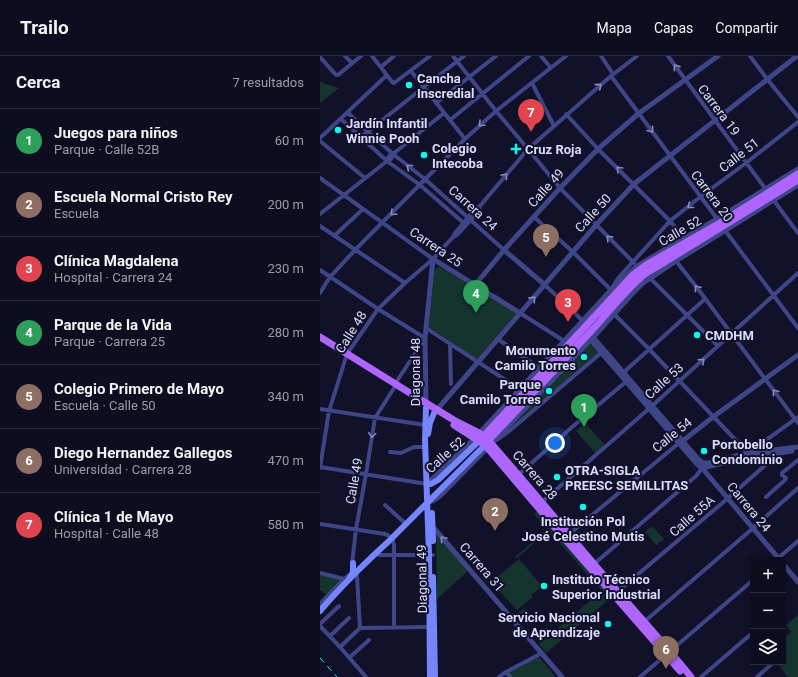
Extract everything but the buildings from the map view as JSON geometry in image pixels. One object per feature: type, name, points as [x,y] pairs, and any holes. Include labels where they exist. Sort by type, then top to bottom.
[{"type":"main road","name":"Calle 52","points":[[770,195],[798,174]]},
{"type":"main road","name":"Calle 52","points":[[328,603],[379,555],[406,524],[458,471],[585,330],[626,281],[641,270],[798,180]]},
{"type":"main road","name":"Calle 52","points":[[429,483],[438,480],[485,441],[522,391],[585,330]]},
{"type":"main road","name":"Carrera 28","points":[[320,337],[347,356]]},
{"type":"main road","name":"Carrera 28","points":[[320,340],[426,406],[457,422],[485,441],[542,502],[567,536],[594,564],[616,594],[644,622],[685,677]]},
{"type":"main road","name":"Diagonal 48","points":[[426,406],[425,447],[429,483]]},
{"type":"main road","name":"Diagonal 48","points":[[429,483],[428,433],[430,423],[436,411]]},
{"type":"main road","name":"Carrera 28","points":[[485,441],[616,594],[691,677]]},
{"type":"main road","points":[[458,471],[466,470]]},
{"type":"main road","name":"Diagonal 49","points":[[429,483],[435,677]]},
{"type":"main road","name":"Diagonal 49","points":[[430,501],[433,527],[429,627],[430,677]]},
{"type":"main road","name":"Calle 52","points":[[320,612],[338,591],[391,540]]},
{"type":"main road","points":[[338,591],[352,574],[353,563]]},
{"type":"street","points":[[345,56],[352,63]]},
{"type":"street","points":[[320,57],[334,74],[338,75],[361,56]]},
{"type":"street","points":[[372,56],[393,83],[396,83],[427,57]]},
{"type":"street","points":[[380,67],[394,56]]},
{"type":"street","points":[[453,56],[496,111],[560,188],[718,346]]},
{"type":"street","points":[[362,137],[464,56]]},
{"type":"street","points":[[436,103],[496,56]]},
{"type":"street","points":[[450,120],[529,56]]},
{"type":"street","points":[[541,56],[551,68]]},
{"type":"street","points":[[320,294],[330,277],[355,250],[421,187],[465,140],[496,111],[566,56]]},
{"type":"street","name":"Carrera 20","points":[[601,56],[638,114],[798,328]]},
{"type":"street","name":"Calle 48","points":[[320,467],[329,411],[347,356],[378,309],[433,259],[454,237],[455,233],[469,219],[475,210],[528,149],[566,114],[637,56]]},
{"type":"street","name":"Carrera 19","points":[[668,56],[798,233]]},
{"type":"street","name":"Calle 49","points":[[475,286],[504,250],[598,148],[638,114],[718,56]]},
{"type":"street","points":[[750,56],[798,117]]},
{"type":"street","name":"Calle 50","points":[[436,411],[596,225],[634,184],[797,56]]},
{"type":"street","points":[[411,71],[465,140]]},
{"type":"street","points":[[365,178],[320,140],[387,75]]},
{"type":"street","points":[[532,83],[554,126]]},
{"type":"street","name":"Carrera 24","points":[[348,112],[368,132],[426,180],[545,286],[624,372],[628,380]]},
{"type":"street","points":[[320,214],[387,160],[389,156],[444,113]]},
{"type":"street","points":[[566,114],[684,238]]},
{"type":"street","name":"Carrera 24","points":[[341,119],[387,160],[464,224]]},
{"type":"street","name":"Calle 51","points":[[641,270],[670,222],[700,197],[798,122]]},
{"type":"street","name":"Calle 52","points":[[770,195],[798,169]]},
{"type":"street","name":"Carrera 25","points":[[320,178],[433,259],[564,341]]},
{"type":"street","name":"Calle 52","points":[[770,195],[798,185]]},
{"type":"street","points":[[334,236],[363,209]]},
{"type":"street","points":[[534,217],[573,252],[611,290]]},
{"type":"street","name":"Calle 52","points":[[585,330],[611,290],[684,238],[721,225]]},
{"type":"street","name":"Calle 52","points":[[641,270],[676,261],[721,225]]},
{"type":"street","points":[[320,226],[405,283]]},
{"type":"street","name":"Diagonal 48","points":[[426,406],[425,338],[433,259]]},
{"type":"street","points":[[676,261],[796,418],[798,423]]},
{"type":"street","points":[[320,270],[378,309],[425,338]]},
{"type":"street","name":"Calle 52","points":[[522,391],[539,368],[564,341],[614,314],[637,288],[641,270]]},
{"type":"street","name":"Calle 53","points":[[542,502],[680,381],[798,273]]},
{"type":"street","points":[[624,372],[705,299]]},
{"type":"street","points":[[614,314],[748,453],[796,418]]},
{"type":"street","points":[[426,328],[522,391]]},
{"type":"street","name":"Carrera 24","points":[[585,330],[601,353],[628,380],[681,442],[698,459],[727,499],[776,557]]},
{"type":"street","name":"Calle 49","points":[[320,604],[344,579],[351,574],[356,529],[375,418],[425,338]]},
{"type":"street","points":[[498,339],[539,368]]},
{"type":"street","points":[[450,344],[451,384]]},
{"type":"street","points":[[485,441],[508,432],[601,353]]},
{"type":"street","name":"Calle 54","points":[[567,536],[713,416],[798,355]]},
{"type":"street","points":[[518,475],[628,380]]},
{"type":"street","points":[[320,410],[425,425]]},
{"type":"street","name":"Calle 52","points":[[430,501],[437,499],[466,470],[485,441]]},
{"type":"street","points":[[390,452],[401,453],[414,447],[425,447]]},
{"type":"street","name":"Carrera 24","points":[[703,466],[780,452],[798,447]]},
{"type":"street","points":[[766,496],[786,479],[782,473],[798,459],[790,450]]},
{"type":"street","name":"Carrera 24","points":[[790,450],[798,451]]},
{"type":"street","name":"Carrera 24","points":[[703,466],[748,453],[780,452]]},
{"type":"street","name":"Calle 55A","points":[[616,594],[780,452]]},
{"type":"street","points":[[594,564],[696,476],[703,466]]},
{"type":"street","points":[[320,467],[429,483]]},
{"type":"street","points":[[644,622],[798,488]]},
{"type":"street","points":[[385,505],[406,524]]},
{"type":"street","points":[[320,524],[389,535],[394,545],[394,627]]},
{"type":"street","name":"Carrera 31","points":[[433,527],[562,677]]},
{"type":"street","points":[[780,557],[798,541]]},
{"type":"street","points":[[379,555],[431,555]]},
{"type":"street","points":[[786,568],[798,582]]},
{"type":"street","points":[[320,573],[344,579]]},
{"type":"street","points":[[357,576],[360,628]]},
{"type":"street","points":[[640,677],[750,583]]},
{"type":"street","points":[[339,606],[320,625],[366,677]]},
{"type":"street","points":[[330,636],[349,618]]},
{"type":"street","points":[[340,647],[360,628],[429,627]]},
{"type":"street","points":[[700,677],[750,635]]},
{"type":"street","points":[[349,658],[369,640]]},
{"type":"street","points":[[499,677],[542,653]]},
{"type":"street","points":[[757,677],[771,665]]},
{"type":"street","points":[[506,672],[510,677]]},
{"type":"green space","points":[[320,82],[339,88],[320,103]]},
{"type":"green space","points":[[439,267],[517,313],[477,359],[429,327],[434,272],[435,269]]},
{"type":"green space","name":"Parque Camilo Torres","points":[[589,343],[598,353],[509,430]]},
{"type":"green space","points":[[585,423],[605,445],[595,453],[576,431]]},
{"type":"green space","points":[[539,509],[614,595],[546,653],[539,644],[602,591],[534,514]]},
{"type":"green space","points":[[652,526],[664,539],[656,545],[645,532]]},
{"type":"green space","points":[[547,530],[559,544],[547,532],[517,558],[515,557]]},
{"type":"green space","points":[[436,531],[469,570],[437,599]]},
{"type":"green space","points":[[519,559],[542,586],[531,595],[533,597],[517,610],[491,582]]},
{"type":"green space","points":[[320,574],[344,579],[328,596],[320,590]]},
{"type":"green space","points":[[524,608],[533,618],[527,624],[518,613]]},
{"type":"green space","points":[[798,615],[798,677],[788,677],[778,665],[786,665],[786,636],[791,632],[786,625]]},
{"type":"green space","points":[[539,657],[556,677],[512,677],[508,673]]},
{"type":"railway","points":[[320,658],[337,677]]},
{"type":"place","name":"Cancha Inscredial","points":[[409,85]]},
{"type":"place","name":"Jardín Infantil Winnie Pooh","points":[[338,130]]},
{"type":"place","name":"Clínica 1 de Mayo","points":[[531,132]]},
{"type":"place","name":"Cruz Roja","points":[[516,149]]},
{"type":"place","name":"Colegio Intecoba","points":[[424,155]]},
{"type":"place","name":"Colegio Primero de Mayo","points":[[546,257]]},
{"type":"place","name":"Parque de la Vida","points":[[476,313]]},
{"type":"place","name":"Clínica Magdalena","points":[[568,322]]},
{"type":"place","name":"CMDHM","points":[[697,335]]},
{"type":"place","name":"Monumento Camilo Torres","points":[[584,357]]},
{"type":"place","name":"Parque Camilo Torres","points":[[549,391]]},
{"type":"place","name":"Juegos para niños","points":[[584,427]]},
{"type":"place","name":"Portobello Condominio","points":[[704,451]]},
{"type":"place","name":"OTRA-SIGLA PREESC SEMILLITAS","points":[[557,477]]},
{"type":"place","name":"Institución Pol José Celestino Mutis","points":[[583,507]]},
{"type":"place","name":"Escuela Normal Cristo Rey","points":[[495,531]]},
{"type":"place","name":"Instituto Técnico Superior Industrial","points":[[544,586]]},
{"type":"place","name":"Servicio Nacional de Aprendizaje","points":[[608,624]]},
{"type":"place","name":"Diego Hernandez Gallegos","points":[[666,669]]}]
